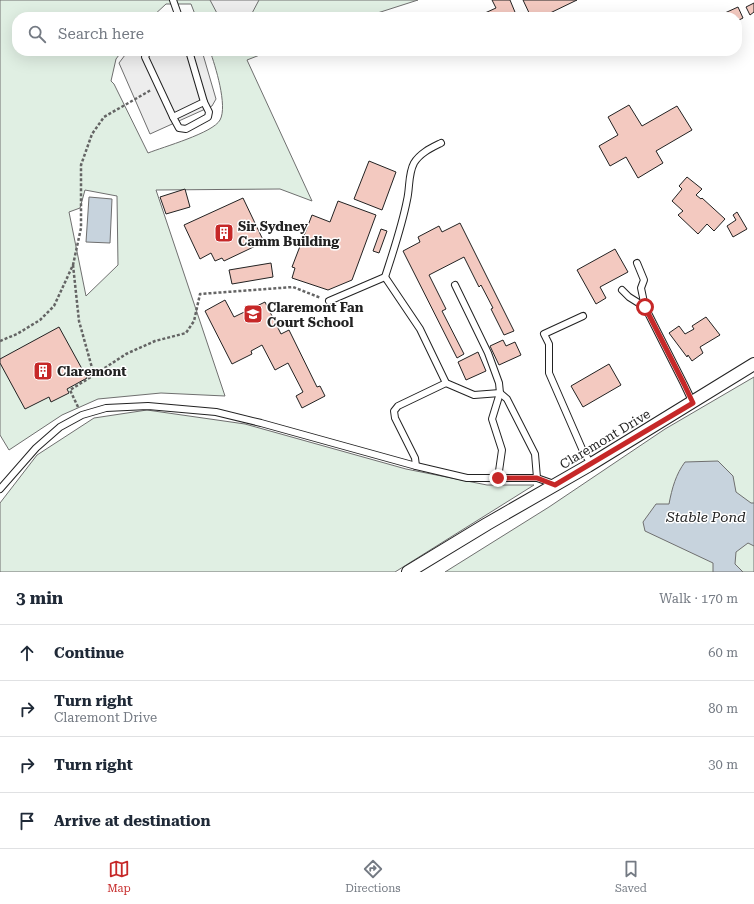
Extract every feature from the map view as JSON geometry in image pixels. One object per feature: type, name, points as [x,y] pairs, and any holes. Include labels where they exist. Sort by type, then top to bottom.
[{"type":"street","name":"Claremont Drive","points":[[408,572],[693,403],[754,364]]},
{"type":"lane","points":[[173,0],[177,12]]},
{"type":"lane","points":[[146,56],[178,128],[186,129],[208,117],[209,112],[204,102],[190,56]]},
{"type":"lane","points":[[173,117],[204,102]]},
{"type":"lane","points":[[329,301],[385,277],[401,227],[408,198],[409,180],[413,164],[423,153],[440,143]]},
{"type":"lane","points":[[637,263],[644,280],[641,288],[645,307],[693,403]]},
{"type":"lane","points":[[385,277],[420,329],[446,383],[474,395],[500,393],[507,400],[535,454],[537,478]]},
{"type":"lane","points":[[455,285],[488,353],[499,383],[500,393],[492,419],[502,450],[498,478]]},
{"type":"lane","points":[[622,290],[629,298],[645,307]]},
{"type":"lane","points":[[583,316],[544,334],[549,344],[549,374],[583,451],[591,464]]},
{"type":"lane","points":[[416,466],[415,458],[395,418],[394,411],[398,406],[446,383]]},
{"type":"lane","points":[[0,489],[36,448],[60,427],[82,415],[106,408],[148,406],[216,412],[416,466],[467,478],[537,478],[555,485]]},
{"type":"path","points":[[0,341],[17,334],[40,320],[54,306],[73,265],[81,228],[81,165],[92,134],[104,116],[158,86]]},
{"type":"path","points":[[73,265],[79,321],[94,375]]},
{"type":"path","points":[[82,415],[70,390],[131,352],[155,341],[186,333],[194,321],[200,294],[292,287],[329,301]]},
{"type":"green space","points":[[0,0],[418,0],[381,12],[194,12],[191,4],[166,4],[157,12],[12,12],[12,56],[118,56],[116,59],[111,81],[114,84],[148,153],[198,135],[216,125],[220,120],[223,105],[222,96],[211,56],[257,56],[247,60],[312,201],[280,189],[156,190],[225,396],[161,393],[98,399],[62,415],[9,450],[0,435]],"holes":[[[85,190],[117,196],[118,265],[86,296],[69,212],[80,208]]]},
{"type":"green space","points":[[754,377],[754,572],[445,572],[549,507],[665,429]]},
{"type":"green space","points":[[147,410],[245,424],[406,469],[487,485],[534,485],[395,572],[0,572],[0,503],[37,455],[94,418]]},
{"type":"shaded area","points":[[210,0],[259,0],[253,12],[216,12]]},
{"type":"shaded area","points":[[124,56],[203,56],[216,99],[212,106],[150,134],[119,63]]},
{"type":"water","points":[[89,197],[112,199],[110,243],[86,242]]},
{"type":"water","name":"Stable Pond","points":[[718,461],[733,476],[736,492],[751,503],[754,503],[754,546],[748,543],[736,552],[735,564],[743,572],[713,572],[713,563],[645,531],[643,522],[656,504],[669,504],[679,471],[685,462]]},
{"type":"building","points":[[492,0],[510,0],[515,12],[487,12],[496,8]]},
{"type":"building","points":[[523,0],[577,0],[552,12],[529,12]]},
{"type":"building","points":[[754,3],[754,12],[750,15],[746,7]]},
{"type":"building","points":[[738,7],[740,12],[727,12]]},
{"type":"building","points":[[629,105],[642,126],[677,106],[692,130],[656,151],[663,163],[638,178],[626,157],[610,166],[599,146],[618,135],[608,117]]},
{"type":"building","points":[[369,161],[396,172],[382,210],[354,199]]},
{"type":"building","points":[[687,177],[702,189],[696,195],[701,199],[702,198],[725,219],[714,231],[707,224],[698,234],[678,215],[683,211],[672,201],[682,189],[679,186]]},
{"type":"building","points":[[185,189],[190,207],[166,214],[160,197]]},
{"type":"building","name":"Sir Sydney Camm Building","points":[[243,198],[264,242],[224,261],[222,258],[215,261],[211,253],[200,259],[184,225]]},
{"type":"building","points":[[338,201],[376,215],[352,280],[328,290],[292,278],[295,268],[292,267],[312,215],[330,222]]},
{"type":"building","points":[[737,212],[747,229],[733,237],[727,226],[736,220],[733,215]]},
{"type":"building","points":[[460,223],[514,331],[504,335],[491,309],[493,308],[481,285],[479,287],[464,257],[429,275],[446,309],[442,311],[464,354],[457,358],[403,251],[420,242],[418,237],[439,226],[442,232]]},
{"type":"building","points":[[381,229],[387,231],[379,253],[373,251]]},
{"type":"building","points":[[615,249],[628,272],[600,287],[606,298],[596,304],[577,270]]},
{"type":"building","points":[[271,263],[273,277],[232,284],[229,270]]},
{"type":"building","points":[[225,300],[234,317],[265,302],[281,334],[289,330],[317,387],[320,386],[325,396],[302,408],[296,396],[303,392],[288,363],[275,370],[262,345],[251,351],[252,354],[232,364],[205,311]]},
{"type":"building","points":[[706,317],[720,335],[700,347],[703,353],[692,361],[688,355],[687,357],[669,333],[679,326],[685,334],[694,329],[692,326]]},
{"type":"building","name":"Claremont","points":[[59,327],[87,378],[67,389],[69,393],[51,402],[49,397],[25,409],[0,363],[0,359]]},
{"type":"building","points":[[503,340],[506,346],[515,342],[521,355],[499,365],[490,346]]},
{"type":"building","points":[[478,352],[486,371],[466,380],[458,362]]},
{"type":"building","points":[[609,364],[621,385],[583,407],[571,386]]},
{"type":"place","name":"Sir Sydney Camm Building","points":[[224,233]]},
{"type":"place","name":"Claremont Fan Court School","points":[[253,314]]},
{"type":"place","name":"Claremont","points":[[43,371]]},
{"type":"route","points":[[498,478],[537,478],[555,485],[693,403],[645,307]]}]
